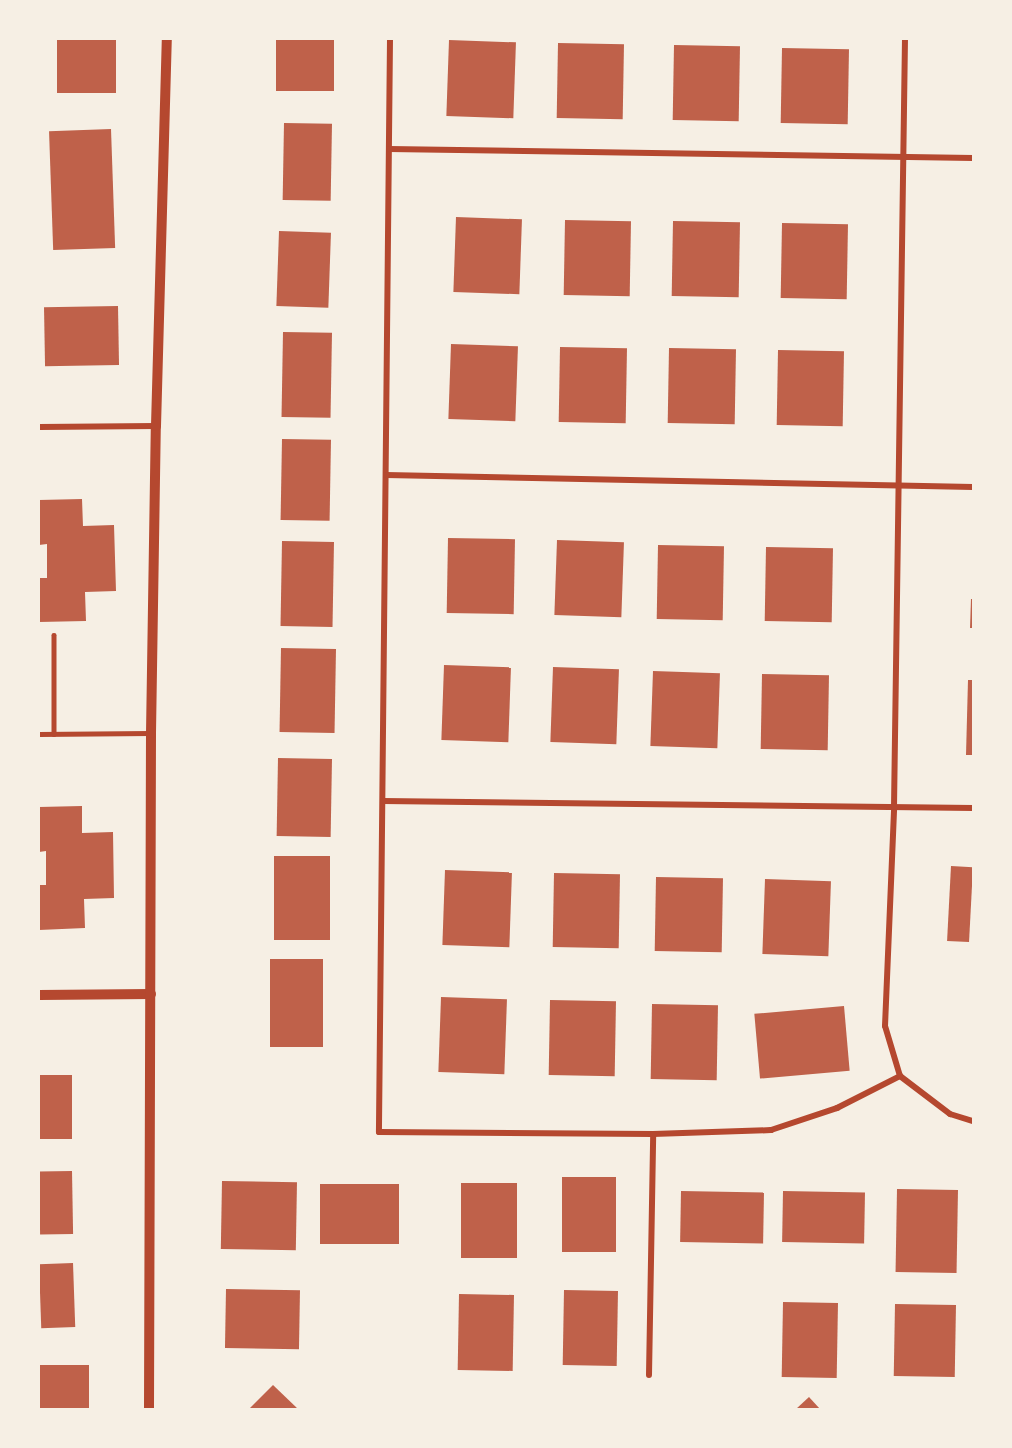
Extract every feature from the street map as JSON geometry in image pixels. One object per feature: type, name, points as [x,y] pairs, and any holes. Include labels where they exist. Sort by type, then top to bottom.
[{"type":"street","points":[[149,1409],[151,733],[156,426],[167,39]]},
{"type":"street","points":[[390,39],[379,1132],[653,1134],[771,1130],[837,1108],[900,1076]]},
{"type":"street","points":[[905,39],[894,807],[885,1026],[900,1076],[950,1114],[973,1121]]},
{"type":"street","points":[[389,149],[973,159]]},
{"type":"street","points":[[39,427],[156,426]]},
{"type":"street","points":[[386,475],[973,487]]},
{"type":"street","points":[[383,801],[973,808]]},
{"type":"street","points":[[39,995],[151,994]]},
{"type":"street","points":[[649,1375],[653,1134]]},
{"type":"lane","points":[[54,635],[54,734]]},
{"type":"lane","points":[[39,734],[151,733]]},
{"type":"building","points":[[57,39],[116,39],[116,93],[57,93]]},
{"type":"building","points":[[276,39],[334,39],[334,91],[276,91]]},
{"type":"building","points":[[449,40],[516,42],[513,118],[446,116]]},
{"type":"building","points":[[558,43],[624,44],[623,119],[557,118]]},
{"type":"building","points":[[674,45],[740,46],[739,121],[673,120]]},
{"type":"building","points":[[782,48],[849,49],[848,124],[781,123]]},
{"type":"building","points":[[284,123],[332,124],[331,201],[283,200]]},
{"type":"building","points":[[111,129],[115,248],[53,250],[49,131]]},
{"type":"building","points":[[456,217],[522,219],[519,294],[453,292]]},
{"type":"building","points":[[565,220],[631,221],[630,296],[564,295]]},
{"type":"building","points":[[673,221],[740,222],[739,297],[672,296]]},
{"type":"building","points":[[782,223],[848,224],[847,299],[781,298]]},
{"type":"building","points":[[279,231],[331,233],[328,308],[276,306]]},
{"type":"building","points":[[118,306],[119,365],[45,366],[44,307]]},
{"type":"building","points":[[283,332],[332,333],[331,418],[282,417]]},
{"type":"building","points":[[451,344],[518,346],[515,421],[448,419]]},
{"type":"building","points":[[560,347],[627,348],[626,423],[559,422]]},
{"type":"building","points":[[669,348],[736,349],[735,424],[668,423]]},
{"type":"building","points":[[778,350],[844,351],[843,426],[777,425]]},
{"type":"building","points":[[282,439],[331,440],[330,521],[281,520]]},
{"type":"building","points":[[82,499],[83,526],[114,525],[116,591],[85,592],[86,621],[39,622],[39,578],[47,578],[47,544],[39,545],[39,500]]},
{"type":"building","points":[[448,538],[515,539],[514,614],[447,613]]},
{"type":"building","points":[[557,540],[624,542],[621,617],[554,615]]},
{"type":"building","points":[[282,541],[334,542],[333,627],[281,626]]},
{"type":"building","points":[[658,545],[724,546],[723,620],[657,619]]},
{"type":"building","points":[[766,547],[833,548],[832,622],[765,621]]},
{"type":"building","points":[[971,599],[973,599],[973,628],[970,628]]},
{"type":"building","points":[[281,648],[336,649],[335,733],[280,732]]},
{"type":"building","points":[[444,665],[511,667],[508,742],[441,740]]},
{"type":"building","points":[[553,667],[619,669],[616,744],[550,742]]},
{"type":"building","points":[[653,671],[720,673],[717,748],[650,746]]},
{"type":"building","points":[[762,674],[829,675],[828,750],[761,749]]},
{"type":"building","points":[[968,680],[973,680],[973,755],[966,755]]},
{"type":"building","points":[[278,758],[332,759],[331,837],[277,836]]},
{"type":"building","points":[[82,806],[82,833],[113,832],[114,898],[84,899],[85,928],[39,930],[39,885],[46,885],[46,851],[39,852],[39,807]]},
{"type":"building","points":[[274,856],[330,856],[330,940],[274,940]]},
{"type":"building","points":[[951,866],[973,867],[969,942],[947,941]]},
{"type":"building","points":[[445,870],[512,872],[509,947],[442,945]]},
{"type":"building","points":[[554,873],[620,874],[619,948],[553,947]]},
{"type":"building","points":[[656,877],[723,878],[722,952],[655,951]]},
{"type":"building","points":[[765,879],[831,881],[828,956],[762,954]]},
{"type":"building","points":[[270,959],[323,959],[323,1047],[270,1047]]},
{"type":"building","points":[[441,997],[507,999],[504,1074],[438,1072]]},
{"type":"building","points":[[550,1000],[616,1001],[615,1076],[549,1075]]},
{"type":"building","points":[[652,1004],[718,1005],[717,1080],[651,1079]]},
{"type":"building","points":[[844,1006],[850,1071],[760,1079],[754,1014]]},
{"type":"building","points":[[39,1075],[72,1075],[72,1139],[39,1139]]},
{"type":"building","points":[[72,1171],[73,1234],[40,1235],[39,1172]]},
{"type":"building","points":[[562,1177],[616,1177],[616,1252],[562,1252]]},
{"type":"building","points":[[222,1181],[297,1182],[296,1250],[221,1249]]},
{"type":"building","points":[[461,1183],[517,1183],[517,1258],[461,1258]]},
{"type":"building","points":[[320,1184],[399,1184],[399,1244],[320,1244]]},
{"type":"building","points":[[897,1189],[958,1190],[957,1273],[896,1272]]},
{"type":"building","points":[[681,1191],[764,1192],[763,1243],[680,1242]]},
{"type":"building","points":[[783,1191],[865,1192],[864,1243],[782,1242]]},
{"type":"building","points":[[73,1263],[75,1327],[41,1328],[39,1264]]},
{"type":"building","points":[[226,1289],[300,1290],[299,1349],[225,1348]]},
{"type":"building","points":[[564,1290],[618,1291],[617,1366],[563,1365]]},
{"type":"building","points":[[459,1294],[514,1295],[513,1371],[458,1370]]},
{"type":"building","points":[[783,1302],[838,1303],[837,1378],[782,1377]]},
{"type":"building","points":[[895,1304],[956,1305],[955,1377],[894,1376]]},
{"type":"building","points":[[39,1365],[89,1365],[89,1409],[39,1409]]},
{"type":"building","points":[[273,1385],[298,1409],[249,1409]]},
{"type":"building","points":[[809,1397],[820,1409],[796,1409]]}]
